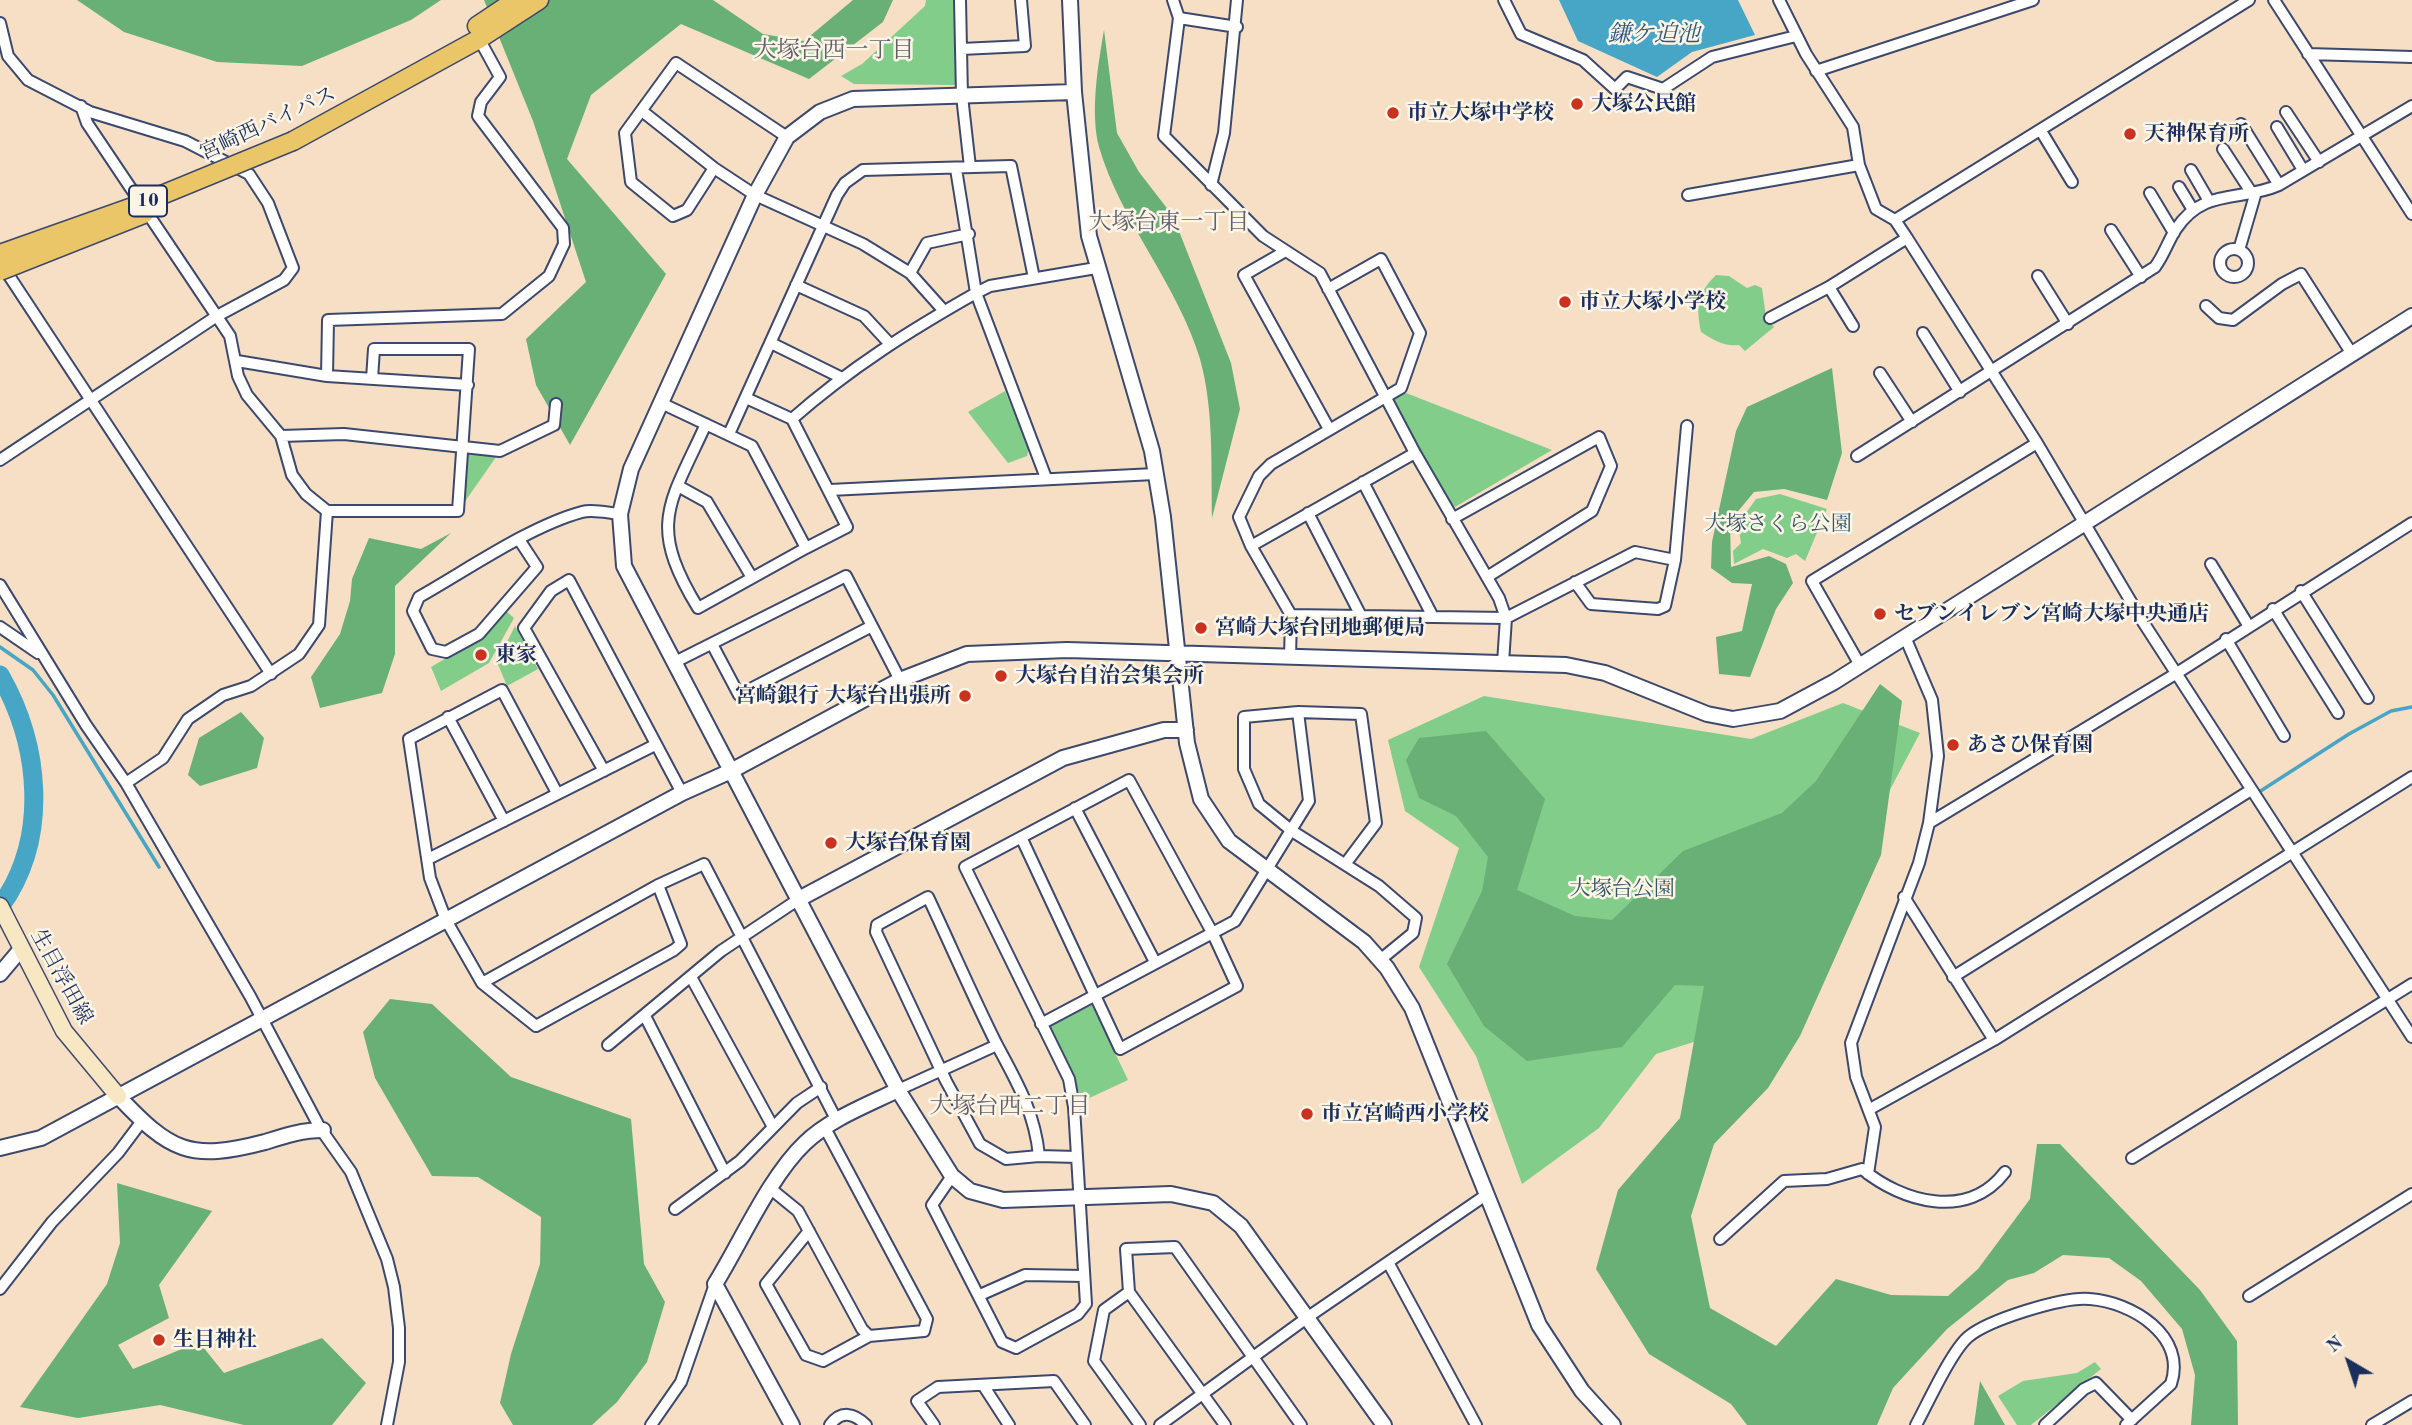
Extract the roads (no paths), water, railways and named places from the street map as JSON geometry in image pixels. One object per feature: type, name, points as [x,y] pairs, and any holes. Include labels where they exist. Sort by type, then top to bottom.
[{"type":"highway","name":"宮崎西バイパス","points":[[476,34],[516,0]]},
{"type":"highway","name":"宮崎西バイパス","points":[[0,254],[130,208],[240,164],[291,139],[539,0]]},
{"type":"highway","name":"宮崎西バイパス","points":[[0,248],[75,223],[291,139]]},
{"type":"highway","points":[[0,271],[123,224],[240,164]]},
{"type":"main road","name":"生目浮田線","points":[[0,906],[64,1031],[118,1096]]},
{"type":"street","points":[[960,0],[962,96],[970,167]]},
{"type":"street","points":[[961,49],[1025,46],[1021,0]]},
{"type":"street","points":[[1070,0],[1074,92],[1089,236],[1096,268],[1144,420],[1155,474],[1163,517],[1191,771],[1201,799],[1214,824],[1229,841],[1268,872],[1346,926],[1380,960],[1412,1009],[1539,1325],[1582,1391],[1612,1425]]},
{"type":"street","points":[[1173,0],[1180,18],[1164,136],[1263,236],[1320,273],[1415,453],[1499,598],[1506,618],[1503,663]]},
{"type":"street","points":[[1211,185],[1224,133],[1237,27],[1237,0]]},
{"type":"street","points":[[1504,0],[1521,34],[1583,60],[1615,89],[1627,78],[1663,89],[1712,57],[1796,36]]},
{"type":"street","points":[[1779,0],[1816,71],[1853,127],[1859,165],[1876,209],[1895,220],[1907,238],[2037,443],[2250,790],[2323,897],[2412,1037]]},
{"type":"street","points":[[1816,71],[2033,0]]},
{"type":"street","points":[[1895,220],[2249,0]]},
{"type":"street","points":[[2274,0],[2360,138],[2412,214]]},
{"type":"street","points":[[1180,18],[1237,27]]},
{"type":"street","points":[[0,23],[8,56],[28,80],[80,106],[185,141],[249,174],[263,193],[293,268],[284,280],[217,316],[0,460]]},
{"type":"street","points":[[327,376],[328,320],[502,314],[549,276],[564,244],[563,228],[478,116],[481,102],[500,77],[476,34]]},
{"type":"street","points":[[2308,54],[2412,57]]},
{"type":"street","points":[[715,168],[687,210],[673,216],[631,183],[625,133],[676,63],[787,137]]},
{"type":"street","points":[[1074,92],[853,99],[820,112],[787,137],[755,195],[631,469],[620,514],[624,566],[898,1090],[952,1177],[970,1191],[1003,1200],[1171,1194],[1213,1203],[1241,1226],[1384,1425]]},
{"type":"street","points":[[80,106],[87,123],[230,336],[237,360],[238,376],[247,395],[281,436],[292,475],[306,494],[327,511],[458,510],[469,349],[374,349],[372,379]]},
{"type":"street","points":[[1857,456],[2141,277],[2163,257],[2174,233],[2193,210],[2227,195],[2279,185],[2411,110]]},
{"type":"street","points":[[642,111],[715,168],[755,195],[863,244],[910,273],[944,311]]},
{"type":"street","points":[[2286,112],[2319,162]]},
{"type":"street","points":[[2241,124],[2279,185]]},
{"type":"street","points":[[2277,127],[2303,170]]},
{"type":"street","points":[[2041,131],[2072,183]]},
{"type":"street","points":[[2223,149],[2253,192],[2239,250]]},
{"type":"street","points":[[1688,195],[1859,165]]},
{"type":"street","points":[[729,434],[845,183],[863,170],[1011,166],[1034,278]]},
{"type":"street","points":[[956,169],[969,234],[976,293],[1046,478]]},
{"type":"street","points":[[2191,170],[2209,201]]},
{"type":"street","points":[[2179,187],[2193,210]]},
{"type":"street","points":[[2150,192],[2174,233]]},
{"type":"street","points":[[2111,230],[2141,277]]},
{"type":"street","points":[[910,273],[928,243],[969,234]]},
{"type":"street","points":[[1770,318],[1829,287],[1907,238]]},
{"type":"street","points":[[1284,252],[1244,275],[1329,429]]},
{"type":"street","points":[[1290,658],[1292,615],[1251,546],[1239,517],[1259,476],[1271,464],[1401,388],[1420,333],[1381,259],[1328,289]]},
{"type":"street","points":[[0,263],[271,674]]},
{"type":"street","points":[[792,419],[841,377],[889,343],[990,286],[1096,268]]},
{"type":"street","points":[[2206,306],[2219,317],[2233,320],[2301,274],[2352,354]]},
{"type":"street","points":[[2038,276],[2068,324]]},
{"type":"street","points":[[796,285],[864,316],[889,343]]},
{"type":"street","points":[[1829,287],[1853,326]]},
{"type":"street","points":[[0,1148],[41,1138],[261,1017],[681,793],[731,771],[900,680],[967,654],[1067,650],[1566,665],[1605,673],[1707,714],[1732,719],[1758,716],[1790,707],[2412,316]]},
{"type":"street","points":[[1923,333],[1960,392]]},
{"type":"street","points":[[771,342],[841,377]]},
{"type":"street","points":[[237,360],[327,376],[468,385]]},
{"type":"street","points":[[1880,373],[1912,422]]},
{"type":"street","points":[[706,424],[668,510],[669,549],[682,581],[698,608],[751,576],[848,527],[792,419],[746,398]]},
{"type":"street","points":[[661,403],[752,446],[806,548]]},
{"type":"street","points":[[281,436],[344,434],[500,451],[554,425],[556,404]]},
{"type":"street","points":[[1575,582],[1591,604],[1658,609],[1667,601],[1675,560],[1687,426]]},
{"type":"street","points":[[1452,519],[1599,437],[1611,466],[1592,511],[1487,577]]},
{"type":"street","points":[[1860,665],[1812,581],[2037,443]]},
{"type":"street","points":[[1251,546],[1415,453]]},
{"type":"street","points":[[830,490],[1155,474]]},
{"type":"street","points":[[1363,482],[1432,615]]},
{"type":"street","points":[[678,486],[707,502],[751,576]]},
{"type":"street","points":[[520,541],[537,566],[479,634],[446,652],[432,649],[413,611],[419,597],[520,541],[585,510],[620,514]]},
{"type":"street","points":[[126,783],[163,758],[188,719],[223,695],[251,686],[299,654],[319,625],[327,511]]},
{"type":"street","points":[[1308,513],[1360,614]]},
{"type":"street","points":[[1929,823],[2177,673],[2301,591],[2412,523]]},
{"type":"street","points":[[1292,615],[1506,618],[1635,552],[1675,560]]},
{"type":"street","points":[[2211,564],[2248,625]]},
{"type":"street","points":[[673,663],[846,576],[900,680]]},
{"type":"street","points":[[604,771],[524,628],[551,591],[569,580],[681,793]]},
{"type":"street","points":[[0,585],[86,725],[126,783],[323,1130],[351,1172],[383,1249],[394,1287],[399,1328],[399,1362],[387,1425]]},
{"type":"street","points":[[2301,591],[2368,698]]},
{"type":"street","points":[[2273,610],[2338,713]]},
{"type":"street","points":[[712,644],[739,695],[872,626]]},
{"type":"street","points":[[0,627],[45,658]]},
{"type":"street","points":[[1868,1174],[1875,1128],[1856,1077],[1851,1043],[1919,863],[1929,823],[1938,756],[1935,716],[1925,677],[1905,637]]},
{"type":"street","points":[[2226,639],[2284,736]]},
{"type":"street","points":[[558,793],[502,690],[409,739],[429,878],[446,920],[482,983],[536,1026],[674,950],[681,944],[658,885]]},
{"type":"street","points":[[1041,1024],[1235,921],[1268,872],[1309,801],[1298,712]]},
{"type":"street","points":[[1346,863],[1376,823],[1361,714],[1298,712],[1244,717],[1244,769],[1259,804],[1292,831],[1346,863],[1416,918],[1413,933],[1380,960]]},
{"type":"street","points":[[448,717],[504,821]]},
{"type":"street","points":[[608,1045],[741,938],[799,899],[1063,758],[1164,730],[1186,730]]},
{"type":"street","points":[[428,859],[655,745]]},
{"type":"street","points":[[1870,1109],[1994,1040],[2412,777]]},
{"type":"street","points":[[952,1177],[932,1205],[1003,1342],[1016,1348],[1078,1314],[1086,1304],[1077,1157],[1069,1079],[965,867],[1075,808],[1129,780],[1213,934],[1237,986],[1120,1049],[1021,837]]},
{"type":"street","points":[[1953,977],[2250,790]]},
{"type":"street","points":[[1075,808],[1155,962]]},
{"type":"street","points":[[482,983],[658,885],[704,864],[821,1087],[831,1124],[927,1319],[924,1331],[869,1335],[823,1361],[806,1355],[766,1284],[809,1231]]},
{"type":"street","points":[[1039,1156],[1031,1112],[1020,1084],[997,1045],[928,897],[877,925],[876,932],[942,1072],[980,1144],[1006,1159],[1077,1157]]},
{"type":"street","points":[[1904,897],[1994,1040]]},
{"type":"street","points":[[0,974],[21,949]]},
{"type":"street","points":[[691,977],[773,1127]]},
{"type":"street","points":[[2132,1158],[2412,984]]},
{"type":"street","points":[[645,1016],[725,1173]]},
{"type":"street","points":[[651,1425],[681,1382],[715,1284],[795,1153],[831,1124],[997,1045]]},
{"type":"street","points":[[675,1209],[725,1173],[797,1103],[821,1087]]},
{"type":"street","points":[[118,1096],[142,1121],[172,1144],[194,1152],[217,1152],[307,1130],[323,1130]]},
{"type":"street","points":[[0,1289],[52,1222],[118,1153],[142,1121]]},
{"type":"street","points":[[1720,1239],[1784,1181],[1827,1179],[1862,1169],[1892,1191],[1925,1200],[1948,1202],[1969,1200],[1985,1192],[2005,1172]]},
{"type":"street","points":[[771,1189],[798,1211],[862,1329],[869,1335]]},
{"type":"street","points":[[2249,1296],[2412,1194]]},
{"type":"street","points":[[1160,1425],[1308,1317],[1486,1195]]},
{"type":"street","points":[[1225,1425],[1129,1292],[1126,1249],[1175,1247],[1301,1425]]},
{"type":"street","points":[[1389,1264],[1476,1425]]},
{"type":"street","points":[[979,1295],[1025,1275],[1084,1276]]},
{"type":"street","points":[[715,1284],[792,1425]]},
{"type":"street","points":[[1129,1292],[1104,1310],[1094,1361],[1140,1425]]},
{"type":"street","points":[[1916,1425],[1966,1339],[1984,1325],[2033,1309],[2091,1299],[2117,1305],[2154,1325],[2172,1355],[2171,1384],[2129,1422],[2096,1383],[2045,1425]]},
{"type":"street","points":[[934,1425],[917,1401],[938,1387],[1054,1381],[1085,1425]]},
{"type":"street","points":[[983,1385],[1009,1425]]},
{"type":"street","points":[[2372,1425],[2412,1401]]},
{"type":"street","points":[[830,1425],[838,1417],[847,1414],[857,1416],[866,1425]]},
{"type":"water","name":"鎌ケ迫池","points":[[1559,0],[1738,0],[1755,35],[1692,52],[1657,77],[1578,41]]},
{"type":"waterway","points":[[0,647],[33,670],[53,695],[159,867]]},
{"type":"waterway","points":[[0,675],[14,702],[24,731],[34,791],[33,822],[27,851],[16,880],[0,907]]},
{"type":"waterway","points":[[2259,792],[2349,734],[2391,711],[2412,707]]},
{"type":"place","name":"大塚公民館","points":[[1577,104]]},
{"type":"place","name":"市立大塚中学校","points":[[1393,113]]},
{"type":"place","name":"天神保育所","points":[[2130,134]]},
{"type":"place","name":"市立大塚小学校","points":[[1565,302]]},
{"type":"place","name":"セブンイレブン宮崎大塚中央通店","points":[[1880,614]]},
{"type":"place","name":"宮崎大塚台団地郵便局","points":[[1201,628]]},
{"type":"place","name":"東家","points":[[481,655]]},
{"type":"place","name":"大塚台自治会集会所","points":[[1001,676]]},
{"type":"place","name":"宮崎銀行 大塚台出張所","points":[[965,696]]},
{"type":"place","name":"あさひ保育園","points":[[1953,745]]},
{"type":"place","name":"大塚台保育園","points":[[831,843]]},
{"type":"place","name":"市立宮崎西小学校","points":[[1307,1114]]},
{"type":"place","name":"生目神社","points":[[159,1340]]},
{"type":"district","name":"大塚台西一丁目","points":[[834,51]]},
{"type":"district","name":"大塚台東一丁目","points":[[1169,223]]},
{"type":"district","name":"大塚台西二丁目","points":[[1010,1107]]},
{"type":"park label","name":"大塚さくら公園","points":[[1778,524]]},
{"type":"park label","name":"大塚台公園","points":[[1622,889]]}]
